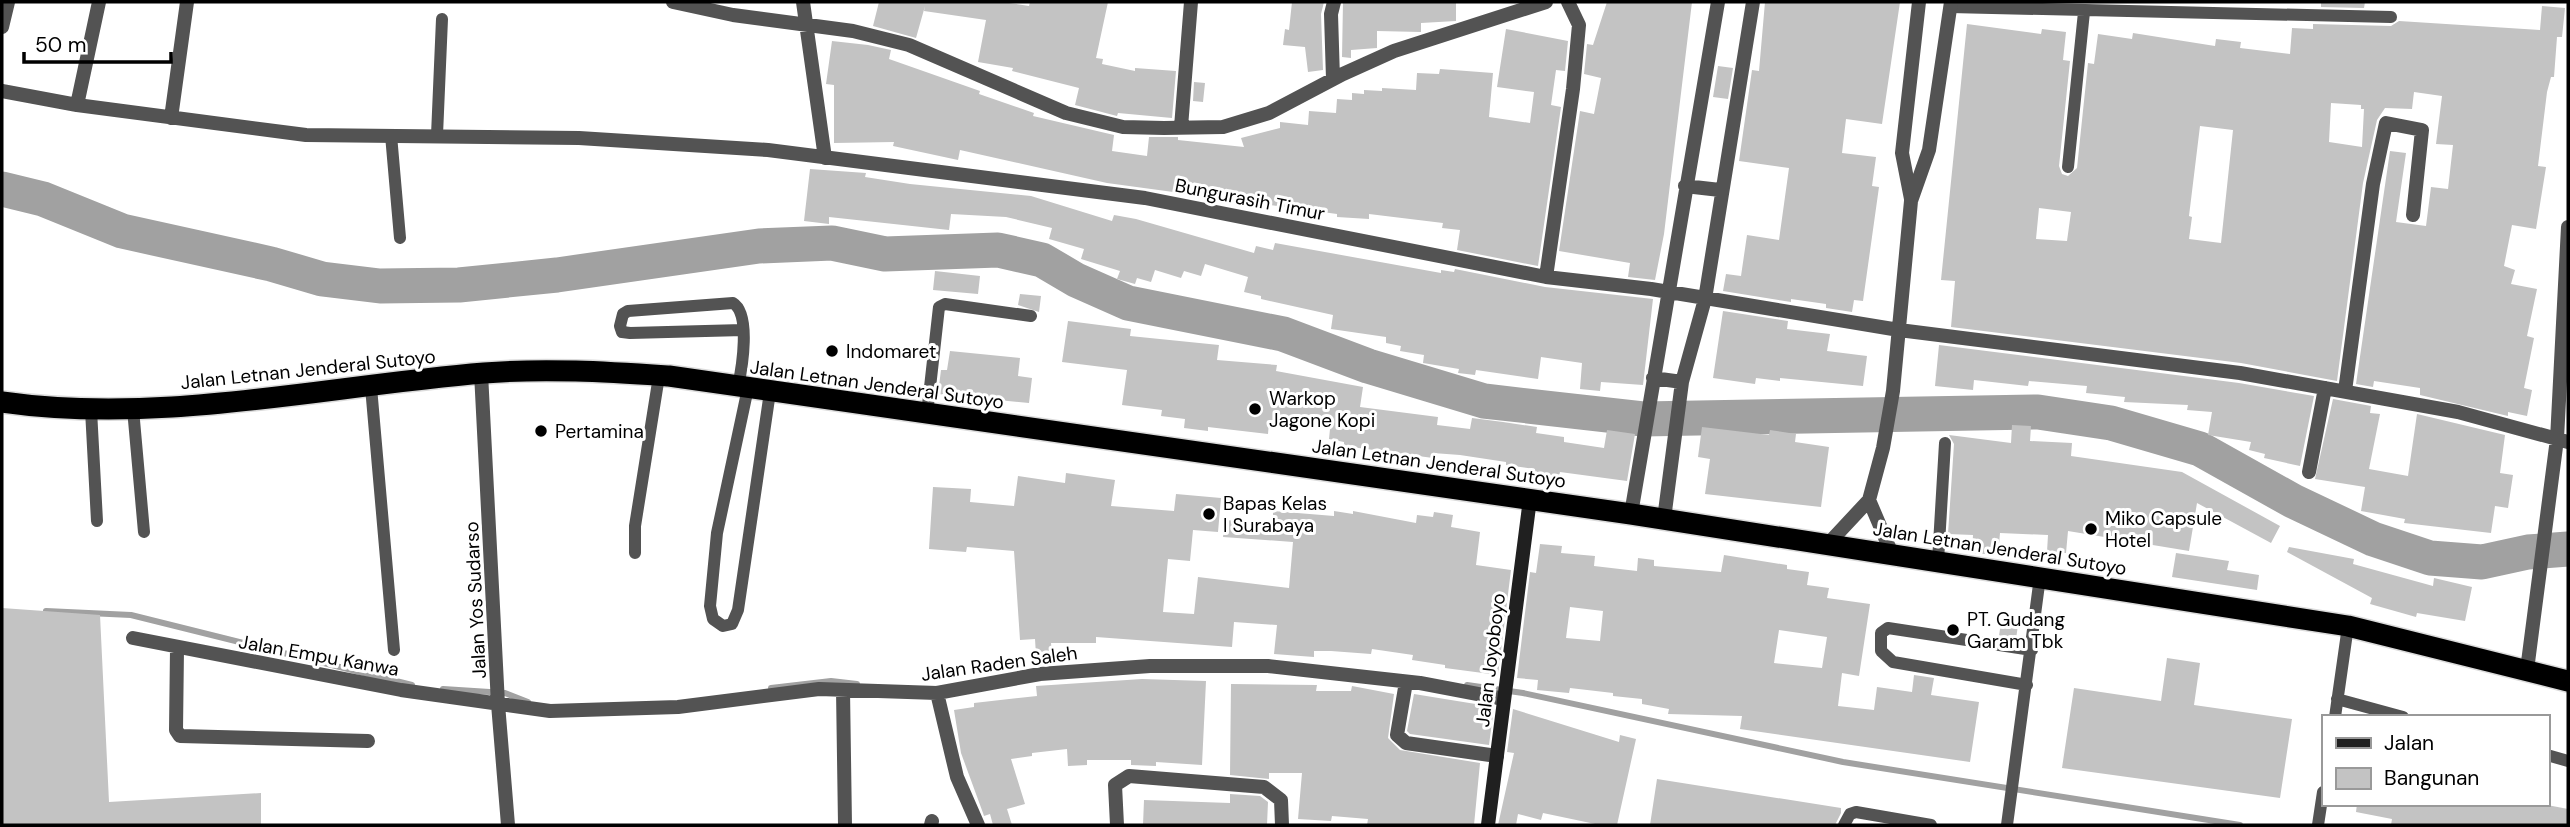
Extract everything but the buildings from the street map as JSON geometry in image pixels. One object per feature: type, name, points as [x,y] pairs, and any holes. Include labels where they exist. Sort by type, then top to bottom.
[{"type":"highway","name":"Jalan Letnan Jenderal Sutoyo","points":[[2,402],[91,410],[133,409],[371,387],[481,373],[603,371],[659,376],[1530,499],[2348,626],[2568,681]]},
{"type":"street","points":[[2,27],[8,2]]},
{"type":"street","points":[[77,105],[99,2]]},
{"type":"street","points":[[171,118],[187,2]]},
{"type":"street","points":[[673,2],[807,26],[853,31],[909,45],[1066,113],[1123,127],[1223,127],[1269,113],[1394,51],[1546,2]]},
{"type":"street","points":[[803,2],[825,158]]},
{"type":"street","points":[[1181,127],[1191,2]]},
{"type":"street","points":[[1333,79],[1331,14],[1334,2]]},
{"type":"street","points":[[1546,277],[1578,25],[1568,2]]},
{"type":"street","points":[[1631,514],[1666,292],[1718,2]]},
{"type":"street","points":[[1664,519],[1682,382],[1705,299],[1720,191],[1753,2]]},
{"type":"street","points":[[1911,201],[1902,153],[1919,2]]},
{"type":"street","points":[[1828,544],[1869,500],[1883,447],[1893,391],[1911,201],[1929,150],[1950,4]]},
{"type":"street","name":"Bungurasih Timur","points":[[2,91],[77,105],[306,135],[437,135],[677,143],[825,158],[1145,198],[1546,277],[1666,292],[1899,330],[2240,373],[2458,412],[2563,441]]},
{"type":"street","points":[[2345,391],[2373,184],[2386,123],[2422,130],[2413,215]]},
{"type":"street","points":[[1685,186],[1720,191]]},
{"type":"street","points":[[2527,670],[2548,513],[2563,441],[2563,313],[2568,227]]},
{"type":"street","points":[[2563,313],[2568,294]]},
{"type":"street","name":"Jalan Yos Sudarso","points":[[481,373],[508,825]]},
{"type":"street","points":[[1653,378],[1682,382]]},
{"type":"street","points":[[2309,471],[2325,388]]},
{"type":"street","name":"Jalan Joyoboyo","points":[[1489,825],[1530,499]]},
{"type":"street","points":[[1869,500],[1892,554]]},
{"type":"street","name":"Jalan Empu Kanwa","points":[[133,638],[177,649],[401,690],[499,700]]},
{"type":"street","points":[[177,649],[176,730],[180,736],[369,741]]},
{"type":"street","name":"Jalan Raden Saleh","points":[[499,700],[550,711],[603,712],[678,707],[819,689],[937,693],[1040,674],[1150,666],[1268,666],[1505,696]]},
{"type":"street","points":[[1406,682],[1397,735],[1400,739],[1406,743],[1497,757]]},
{"type":"street","points":[[843,690],[845,825]]},
{"type":"street","points":[[937,693],[957,777],[978,825]]},
{"type":"street","points":[[1116,825],[1115,785],[1129,776],[1264,787],[1281,800],[1282,825]]},
{"type":"lane","points":[[1950,4],[2084,12],[2391,17]]},
{"type":"lane","points":[[2068,167],[2084,12]]},
{"type":"lane","points":[[437,135],[442,19]]},
{"type":"lane","points":[[391,135],[400,238]]},
{"type":"lane","points":[[743,330],[630,334],[622,332],[620,326],[623,314],[628,311],[733,303],[741,311],[743,330],[743,387],[715,557],[710,606],[713,620],[723,626],[732,624],[738,610],[770,392]]},
{"type":"lane","points":[[928,414],[939,307],[945,304],[1031,316]]},
{"type":"lane","points":[[635,553],[635,526],[659,376]]},
{"type":"lane","points":[[371,387],[394,650]]},
{"type":"lane","points":[[133,409],[144,531]]},
{"type":"lane","points":[[91,410],[97,521]]},
{"type":"lane","points":[[1938,561],[1945,443]]},
{"type":"lane","points":[[2007,825],[2040,577]]},
{"type":"lane","points":[[2335,715],[2348,626]]},
{"type":"lane","points":[[2027,685],[1893,662],[1881,651],[1881,633],[1888,628],[2032,650]]},
{"type":"lane","points":[[2337,699],[2396,715]]},
{"type":"lane","points":[[2549,756],[2568,761]]},
{"type":"lane","points":[[2319,821],[2322,799]]},
{"type":"lane","points":[[1844,825],[1850,814],[1856,812],[1931,825]]},
{"type":"waterway","points":[[2,189],[43,199],[122,231],[271,264],[322,279],[380,286],[459,285],[557,275],[759,246],[832,243],[885,254],[998,250],[1042,260],[1076,280],[1128,303],[1283,334],[1368,366],[1484,401],[1643,419],[2038,412],[2111,423],[2200,449],[2293,501],[2373,539],[2430,558],[2482,562],[2528,552],[2568,549]]},
{"type":"waterway","points":[[46,611],[131,615],[412,685]]},
{"type":"waterway","points":[[771,688],[831,681],[857,684]]},
{"type":"waterway","points":[[1467,685],[1523,693],[1843,762],[2240,825]]},
{"type":"waterway","points":[[443,689],[505,693],[528,702]]},
{"type":"place","name":"Indomaret","points":[[832,351]]},
{"type":"place","name":"Warkop Jagone Kopi","points":[[1255,409]]},
{"type":"place","name":"Pertamina","points":[[541,431]]},
{"type":"place","name":"Bapas Kelas I Surabaya","points":[[1209,514]]},
{"type":"place","name":"Miko Capsule Hotel","points":[[2091,529]]},
{"type":"place","name":"PT. Gudang Garam Tbk","points":[[1953,630]]}]
